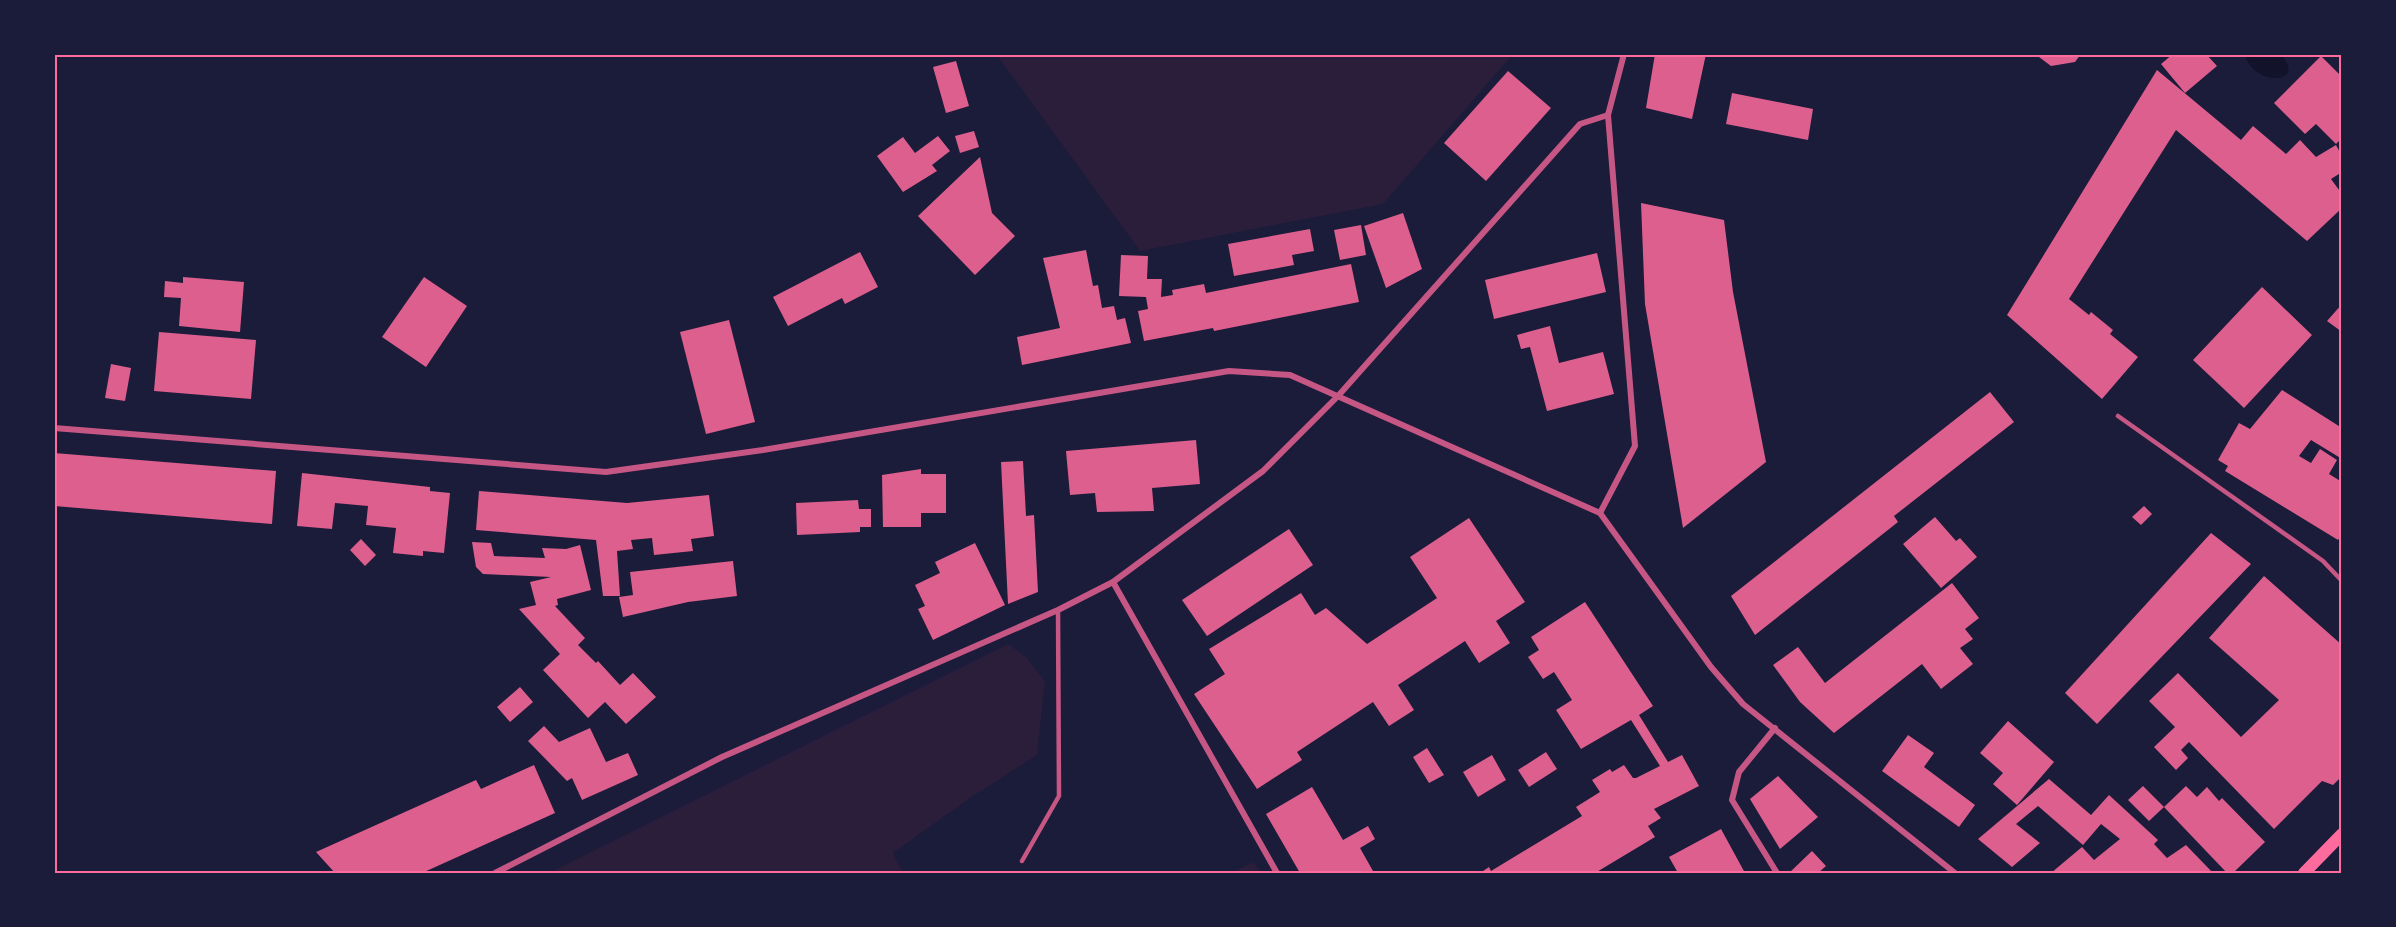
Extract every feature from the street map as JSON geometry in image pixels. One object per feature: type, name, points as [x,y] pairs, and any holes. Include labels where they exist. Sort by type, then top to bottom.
[{"type":"main road","points":[[2304,873],[2342,834]]},
{"type":"street","points":[[1600,513],[1635,446],[1608,115],[1624,54]]},
{"type":"street","points":[[495,873],[722,757],[1058,610],[1113,582],[1263,471],[1338,396],[1580,124],[1608,115]]},
{"type":"street","points":[[54,428],[606,472],[763,450],[1229,371],[1290,375],[1600,513],[1711,667],[1743,704],[1955,873]]},
{"type":"street","points":[[1113,582],[1277,873]]},
{"type":"street","points":[[1775,728],[1739,772],[1732,800],[1777,873]]},
{"type":"lane","points":[[2118,416],[2323,561],[2342,581]]},
{"type":"lane","points":[[1023,861],[1059,796],[1058,610]]},
{"type":"shaded area","points":[[996,54],[1513,54],[1383,204],[1140,251]]},
{"type":"shaded area","points":[[2245,54],[2280,54],[2287,64],[2288,72],[2276,78],[2267,77],[2250,65]]},
{"type":"shaded area","points":[[1008,644],[1025,656],[1045,681],[1037,755],[970,798],[893,853],[903,873],[549,873]]},
{"type":"shaded area","points":[[1254,862],[1260,873],[1231,873]]},
{"type":"building","points":[[1655,54],[1706,54],[1692,119],[1646,108]]},
{"type":"building","points":[[2035,54],[2081,54],[2075,62],[2051,66]]},
{"type":"building","points":[[2173,54],[2206,54],[2217,66],[2185,93],[2161,64]]},
{"type":"building","points":[[2321,56],[2342,77],[2342,138],[2336,144],[2316,124],[2305,134],[2274,103]]},
{"type":"building","points":[[956,61],[969,106],[946,113],[933,67]]},
{"type":"building","points":[[2157,70],[2241,140],[2253,126],[2286,154],[2300,140],[2316,157],[2336,145],[2342,156],[2342,172],[2331,179],[2342,194],[2342,208],[2307,241],[2176,130],[2069,299],[2089,315],[2091,312],[2113,330],[2110,334],[2138,357],[2102,399],[2007,315]]},
{"type":"building","points":[[1508,71],[1551,108],[1486,181],[1444,143]]},
{"type":"building","points":[[1732,93],[1813,109],[1808,140],[1726,124]]},
{"type":"building","points":[[974,131],[979,147],[960,153],[955,136]]},
{"type":"building","points":[[938,136],[950,151],[932,165],[937,171],[903,192],[877,156],[903,137],[915,153]]},
{"type":"building","points":[[980,157],[992,213],[1015,236],[975,275],[918,216]]},
{"type":"building","points":[[1641,203],[1724,220],[1733,292],[1766,462],[1683,528],[1645,304]]},
{"type":"building","points":[[1403,213],[1422,269],[1386,288],[1364,226]]},
{"type":"building","points":[[1361,225],[1366,255],[1340,260],[1334,230]]},
{"type":"building","points":[[1310,229],[1314,251],[1292,255],[1294,265],[1234,276],[1228,244]]},
{"type":"building","points":[[1086,250],[1093,286],[1098,285],[1102,308],[1114,306],[1117,320],[1125,318],[1131,343],[1022,365],[1017,337],[1060,328],[1043,258]]},
{"type":"building","points":[[860,252],[878,287],[845,304],[842,298],[788,326],[773,297]]},
{"type":"building","points":[[1597,253],[1606,292],[1494,319],[1485,280]]},
{"type":"building","points":[[1121,255],[1148,256],[1147,279],[1162,279],[1161,297],[1173,295],[1172,290],[1204,284],[1206,293],[1351,264],[1359,302],[1214,331],[1213,328],[1144,341],[1138,311],[1148,309],[1146,297],[1119,296]]},
{"type":"building","points":[[183,277],[244,282],[240,332],[179,326],[181,298],[164,297],[165,281],[183,283]]},
{"type":"building","points":[[424,277],[467,306],[426,367],[382,337]]},
{"type":"building","points":[[2262,287],[2312,335],[2244,408],[2193,360]]},
{"type":"building","points":[[2342,304],[2342,332],[2327,321]]},
{"type":"building","points":[[729,320],[755,422],[706,434],[680,332]]},
{"type":"building","points":[[1550,326],[1559,363],[1603,352],[1614,394],[1547,411],[1530,347],[1521,349],[1517,335]]},
{"type":"building","points":[[159,332],[256,340],[251,399],[154,391]]},
{"type":"building","points":[[111,364],[131,368],[125,401],[105,398]]},
{"type":"building","points":[[2282,390],[2342,428],[2342,459],[2311,440],[2299,456],[2311,463],[2320,449],[2337,460],[2329,474],[2342,482],[2342,534],[2338,540],[2225,471],[2228,466],[2218,460],[2239,423],[2250,429]]},
{"type":"building","points":[[1990,392],[2014,422],[1894,516],[1898,522],[1755,635],[1731,596]]},
{"type":"building","points":[[1196,440],[1200,484],[1152,488],[1154,511],[1097,512],[1095,493],[1070,495],[1066,451]]},
{"type":"building","points":[[54,453],[276,471],[272,524],[54,506]]},
{"type":"building","points":[[1023,461],[1026,516],[1034,515],[1038,592],[1008,604],[1001,462]]},
{"type":"building","points":[[921,469],[921,474],[946,474],[946,513],[921,513],[921,527],[883,527],[882,475]]},
{"type":"building","points":[[302,473],[430,487],[430,491],[450,493],[444,553],[423,551],[423,556],[393,553],[396,528],[366,525],[368,506],[335,503],[332,529],[297,526]]},
{"type":"building","points":[[479,491],[627,503],[709,495],[714,536],[691,539],[693,551],[654,555],[652,538],[631,540],[633,549],[617,551],[620,596],[603,596],[596,540],[476,530]]},
{"type":"building","points":[[858,500],[859,509],[871,509],[871,527],[860,527],[860,532],[797,535],[796,503]]},
{"type":"building","points":[[2144,506],[2152,514],[2141,525],[2132,517]]},
{"type":"building","points":[[1935,517],[1956,541],[1960,538],[1977,557],[1941,588],[1903,544]]},
{"type":"building","points":[[1469,518],[1525,602],[1496,621],[1510,643],[1479,663],[1465,641],[1398,685],[1414,710],[1389,726],[1373,702],[1297,752],[1302,760],[1257,789],[1194,694],[1225,674],[1209,649],[1301,593],[1315,615],[1326,608],[1367,644],[1437,598],[1410,557]]},
{"type":"building","points":[[1289,529],[1313,565],[1207,636],[1182,600]]},
{"type":"building","points":[[2211,533],[2251,564],[2097,724],[2065,693]]},
{"type":"building","points":[[361,539],[376,555],[365,566],[350,550]]},
{"type":"building","points":[[472,542],[491,543],[494,556],[545,558],[542,548],[566,549],[580,545],[591,590],[557,599],[558,605],[555,606],[585,638],[578,645],[596,663],[598,661],[620,685],[633,673],[656,697],[626,724],[605,702],[588,718],[543,670],[560,654],[519,609],[536,605],[530,582],[551,577],[483,574],[476,567]]},
{"type":"building","points":[[975,543],[1005,605],[933,640],[918,609],[925,606],[915,585],[940,573],[935,562]]},
{"type":"building","points":[[733,561],[737,596],[688,602],[623,617],[619,597],[633,595],[630,572]]},
{"type":"building","points":[[2264,576],[2342,645],[2342,776],[2333,785],[2322,781],[2274,829],[2189,742],[2181,750],[2188,758],[2176,770],[2154,747],[2175,727],[2149,701],[2178,673],[2241,737],[2279,700],[2209,638]]},
{"type":"building","points":[[1952,583],[1979,618],[1965,629],[1973,639],[1960,648],[1973,664],[1941,689],[1922,664],[1834,733],[1800,702],[1773,665],[1798,647],[1825,683]]},
{"type":"building","points":[[1585,602],[1653,706],[1639,715],[1668,762],[1682,755],[1699,786],[1654,809],[1661,818],[1648,826],[1655,837],[1595,873],[1480,873],[1489,867],[1491,871],[1582,816],[1576,807],[1600,792],[1592,780],[1610,769],[1612,772],[1624,765],[1633,778],[1636,778],[1660,766],[1631,720],[1581,749],[1556,710],[1572,700],[1554,672],[1543,679],[1528,657],[1539,650],[1531,637]]},
{"type":"building","points":[[520,687],[533,702],[510,722],[497,707]]},
{"type":"building","points":[[2008,721],[2054,762],[2017,805],[1993,784],[2003,773],[1980,753]]},
{"type":"building","points":[[544,726],[559,742],[590,728],[606,762],[628,753],[638,775],[582,800],[572,778],[567,781],[528,741]]},
{"type":"building","points":[[1908,735],[1934,753],[1924,767],[1975,805],[1959,827],[1882,771]]},
{"type":"building","points":[[1427,748],[1444,775],[1429,783],[1413,757]]},
{"type":"building","points":[[1546,752],[1557,769],[1529,787],[1518,770]]},
{"type":"building","points":[[1492,755],[1506,780],[1478,797],[1463,772]]},
{"type":"building","points":[[534,765],[555,813],[422,873],[335,873],[316,852],[476,780],[481,789]]},
{"type":"building","points":[[1778,776],[1818,817],[1780,849],[1750,799]]},
{"type":"building","points":[[2049,779],[2091,815],[2109,795],[2158,840],[2154,844],[2167,858],[2186,845],[2213,873],[2051,873],[2082,847],[2094,860],[2120,839],[2101,824],[2083,845],[2038,806],[2016,824],[2040,843],[2012,867],[1978,839]]},
{"type":"building","points":[[2143,786],[2164,807],[2149,821],[2128,800]]},
{"type":"building","points":[[2186,786],[2197,797],[2207,787],[2219,801],[2222,798],[2265,842],[2233,873],[2227,873],[2164,807]]},
{"type":"building","points":[[1312,787],[1343,840],[1368,826],[1375,839],[1360,848],[1373,871],[1369,873],[1300,873],[1266,814]]},
{"type":"building","points":[[1721,829],[1745,873],[1678,873],[1669,857]]},
{"type":"building","points":[[1812,851],[1826,866],[1818,873],[1789,873]]}]
